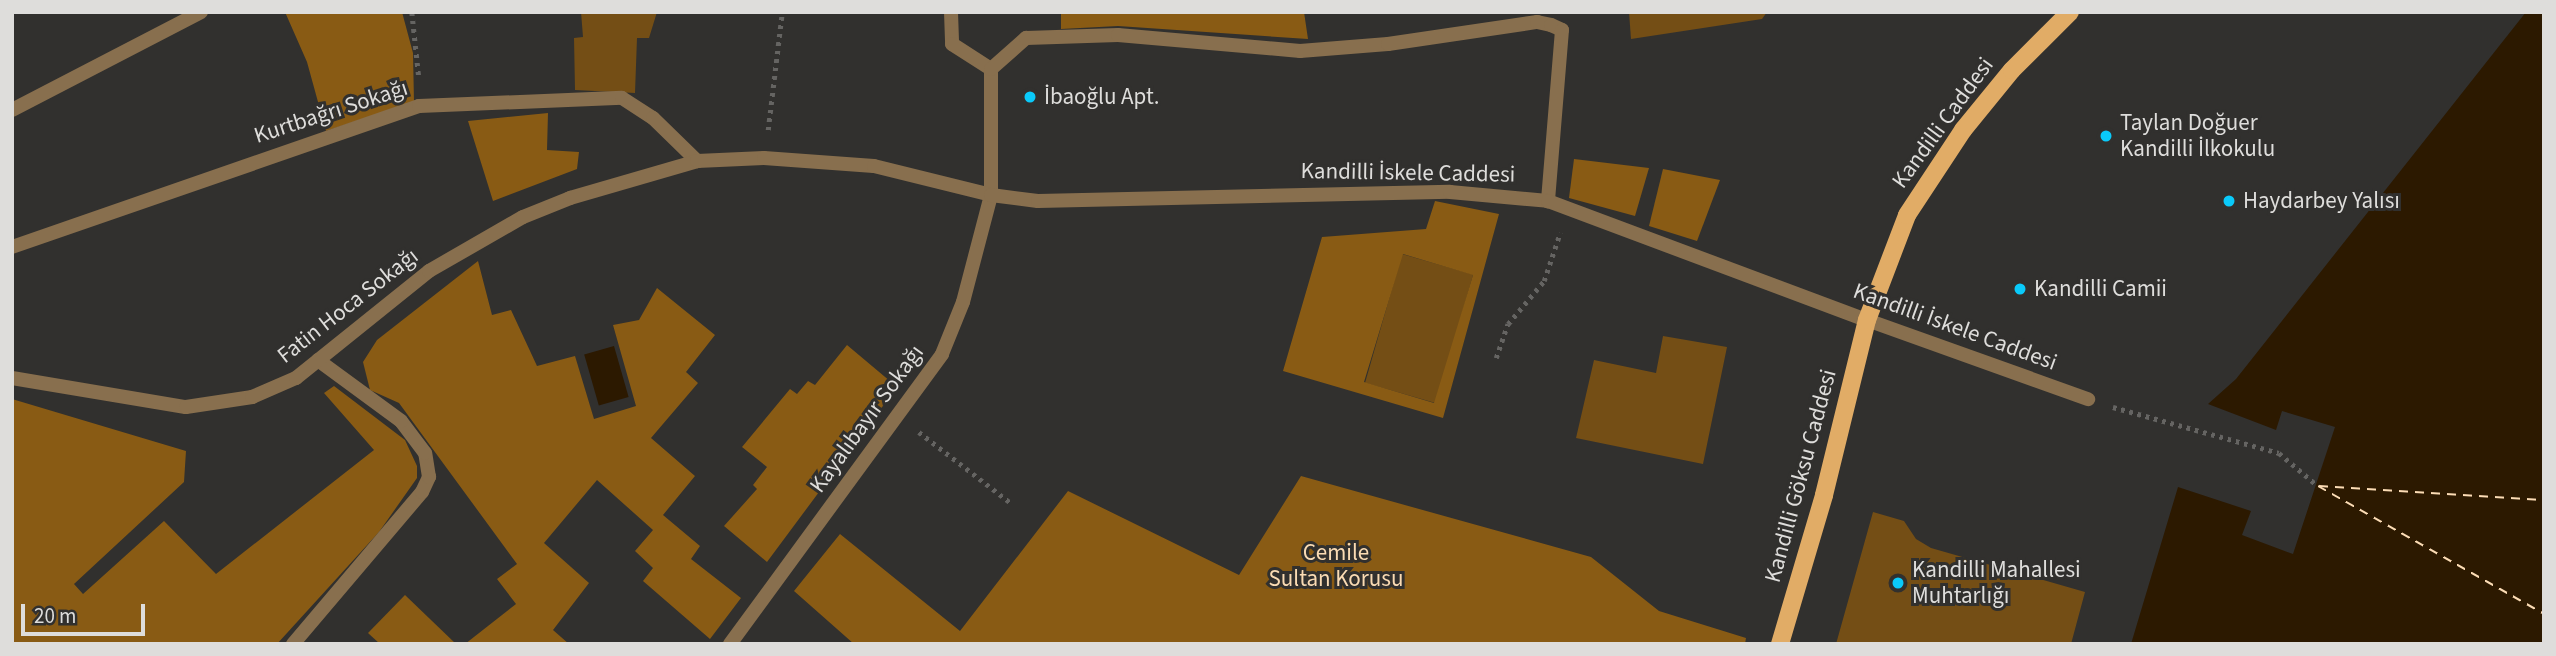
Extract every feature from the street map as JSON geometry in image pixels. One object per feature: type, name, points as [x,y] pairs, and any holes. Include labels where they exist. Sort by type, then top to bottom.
[{"type":"main road","name":"Kandilli Caddesi","points":[[1867,320],[1907,215],[1933,173],[2012,70],[2070,12]]},
{"type":"main road","name":"Kandilli Göksu Caddesi","points":[[1780,644],[1824,495],[1867,320]]},
{"type":"street","points":[[12,110],[201,12]]},
{"type":"street","points":[[951,12],[953,44],[990,69],[1026,38],[1118,35],[1300,51],[1388,44],[1537,22],[1552,25],[1562,30],[1548,201]]},
{"type":"street","name":"Kayalıbayır Sokağı","points":[[730,644],[942,355],[954,328],[991,195],[990,69]]},
{"type":"street","name":"Kurtbağrı Sokağı","points":[[12,247],[419,106],[622,98],[653,118],[696,161]]},
{"type":"street","name":"Kandilli İskele Caddesi","points":[[696,161],[764,158],[874,166],[991,195],[1059,201],[1450,192],[1548,201],[2088,399]]},
{"type":"street","name":"Fatin Hoca Sokağı","points":[[12,379],[155,404],[209,406],[277,387],[318,360],[429,271],[476,240],[570,198],[696,161]]},
{"type":"street","points":[[293,644],[422,492],[429,477],[425,453],[401,421],[318,360]]},
{"type":"path","points":[[412,12],[419,45],[419,106]]},
{"type":"path","points":[[764,158],[782,12]]},
{"type":"path","points":[[1496,358],[1507,324],[1544,281],[1568,208]]},
{"type":"path","points":[[2088,399],[2279,453],[2318,486]]},
{"type":"path","points":[[899,416],[1011,503]]},
{"type":"shaded area","points":[[581,12],[657,12],[649,38],[637,38],[635,93],[575,90],[574,38],[583,37]]},
{"type":"shaded area","points":[[1629,12],[1767,12],[1762,19],[1631,39]]},
{"type":"shaded area","points":[[2526,12],[2544,12],[2544,644],[2131,644],[2178,487],[2251,511],[2242,535],[2293,554],[2335,427],[2282,411],[2276,430],[2208,404],[2236,379]]},
{"type":"shaded area","points":[[1402,254],[1473,274],[1436,403],[1365,383]]},
{"type":"shaded area","points":[[1663,336],[1727,347],[1703,464],[1576,438],[1594,360],[1656,373]]},
{"type":"shaded area","points":[[614,346],[629,397],[599,405],[584,355]]},
{"type":"shaded area","points":[[1873,512],[1904,521],[1916,539],[1931,548],[2085,592],[2071,644],[1836,644]]},
{"type":"green space","points":[[285,12],[402,12],[413,53],[414,102],[326,131],[307,62]]},
{"type":"green space","points":[[1061,12],[1304,12],[1308,39],[1118,26],[1061,29]]},
{"type":"green space","points":[[548,113],[547,150],[579,152],[577,169],[493,201],[468,121]]},
{"type":"green space","points":[[1574,159],[1649,168],[1635,216],[1569,198]]},
{"type":"green space","points":[[1663,169],[1720,180],[1697,241],[1649,226]]},
{"type":"green space","points":[[1435,201],[1499,214],[1443,418],[1283,371],[1322,237],[1426,229]],"holes":[[[1403,254],[1473,275],[1434,403],[1364,382]]]},
{"type":"green space","points":[[478,261],[492,315],[511,310],[537,366],[575,356],[594,419],[636,406],[613,325],[639,320],[657,288],[715,335],[686,372],[698,383],[651,438],[695,476],[663,515],[700,546],[691,559],[741,598],[710,639],[643,581],[653,568],[635,551],[653,530],[597,480],[544,543],[589,583],[553,630],[569,644],[465,644],[516,604],[497,579],[517,564],[399,403],[370,390],[363,362],[377,340]]},
{"type":"green space","points":[[847,345],[897,387],[767,562],[724,526],[757,489],[753,485],[767,467],[742,447],[790,389],[797,394],[808,381],[815,385]]},
{"type":"green space","points":[[334,386],[405,440],[417,466],[417,478],[379,532],[277,644],[12,644],[12,399],[186,451],[184,482],[74,584],[83,594],[164,521],[216,574],[374,450],[324,393]]},
{"type":"green space","name":"Cemile Sultan Korusu","points":[[1301,476],[1591,557],[1659,611],[1746,638],[1745,644],[854,644],[794,591],[840,534],[960,631],[1068,491],[1239,575]]},
{"type":"green space","points":[[405,595],[456,644],[380,644],[368,633]]},
{"type":"ferry route","points":[[2318,486],[2544,614]]},
{"type":"ferry route","points":[[2319,486],[2544,500]]},
{"type":"place","name":"İbaoğlu Apt.","points":[[1030,97]]},
{"type":"place","name":"Taylan Doğuer Kandilli İlkokulu","points":[[2106,136]]},
{"type":"place","name":"Haydarbey Yalısı","points":[[2229,201]]},
{"type":"place","name":"Kandilli Camii","points":[[2020,289]]},
{"type":"place","name":"Kandilli Mahallesi Muhtarlığı","points":[[1898,583]]}]
